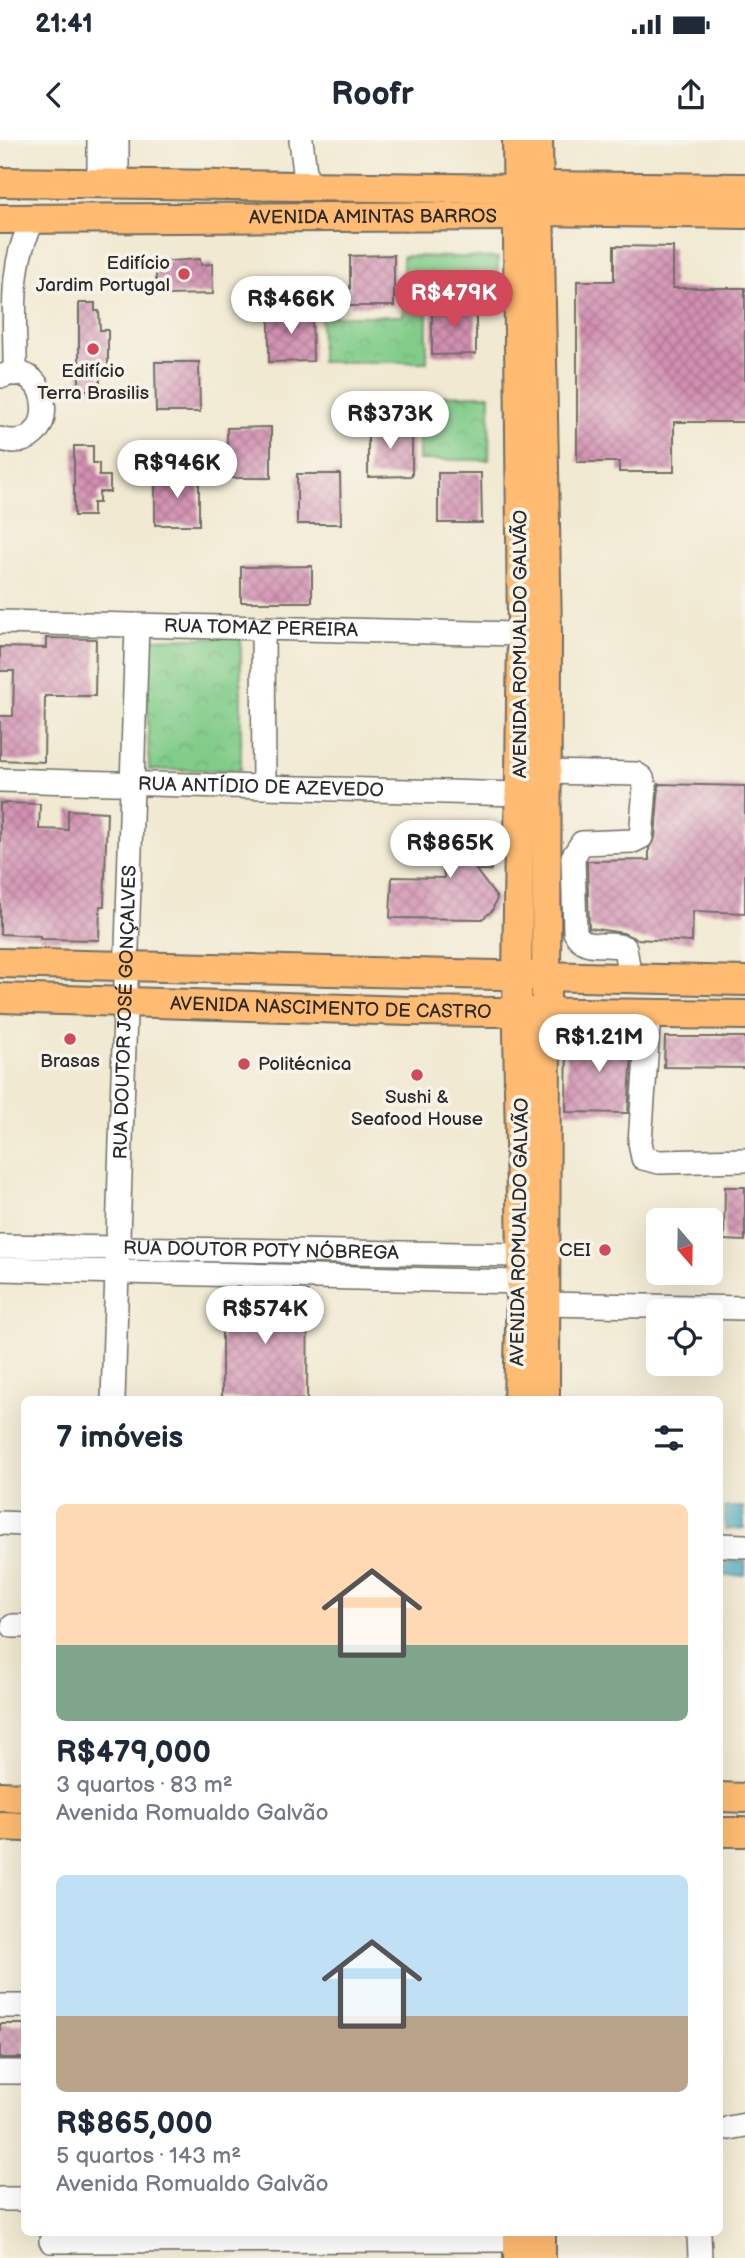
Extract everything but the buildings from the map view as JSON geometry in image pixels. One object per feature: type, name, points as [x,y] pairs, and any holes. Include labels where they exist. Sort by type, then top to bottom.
[{"type":"main road","name":"AVENIDA ROMUALDO GALVÃO","points":[[517,140],[527,201],[547,634],[547,976],[532,1014],[518,1396]]},
{"type":"main road","name":"AVENIDA ROMUALDO GALVÃO","points":[[538,140],[527,201],[517,976],[532,1014],[544,1304],[545,1396]]},
{"type":"main road","name":"AVENIDA AMINTAS BARROS","points":[[0,182],[301,188],[745,214]]},
{"type":"main road","name":"AVENIDA AMINTAS BARROS","points":[[0,219],[34,220],[527,201],[745,188]]},
{"type":"main road","name":"AVENIDA NASCIMENTO DE CASTRO","points":[[0,963],[745,981]]},
{"type":"main road","points":[[699,1015],[745,996]]},
{"type":"main road","name":"AVENIDA NASCIMENTO DE CASTRO","points":[[0,998],[532,1014],[745,1015]]},
{"type":"main road","points":[[0,1796],[21,1797]]},
{"type":"main road","points":[[723,1797],[745,1798]]},
{"type":"main road","points":[[0,1826],[21,1827]]},
{"type":"main road","points":[[723,1832],[745,1832]]},
{"type":"main road","points":[[524,2241],[541,2258]]},
{"type":"street","points":[[99,140],[108,185]]},
{"type":"street","points":[[108,185],[117,140]]},
{"type":"street","points":[[300,147],[301,188]]},
{"type":"street","points":[[6,375],[22,239],[34,220]]},
{"type":"street","points":[[0,226],[10,257],[6,375]]},
{"type":"street","points":[[0,439],[12,441],[31,435],[38,429],[45,411],[42,392],[36,385],[6,375]]},
{"type":"street","name":"RUA TOMAZ PEREIRA","points":[[0,622],[522,634]]},
{"type":"street","name":"RUA DOUTOR JOSÉ GONÇALVES","points":[[113,1396],[137,625]]},
{"type":"street","points":[[263,628],[264,786]]},
{"type":"street","points":[[547,772],[636,774],[642,778],[643,830],[640,836],[633,841],[582,843],[573,857],[575,932],[578,938],[588,944],[625,948],[630,978]]},
{"type":"street","name":"RUA ANTÍDIO DE AZEVEDO","points":[[0,780],[521,794]]},
{"type":"street","points":[[649,1014],[640,1142],[643,1158],[659,1162],[745,1160]]},
{"type":"street","name":"RUA DOUTOR POTY NÓBREGA","points":[[4,1258],[118,1246],[521,1268]]},
{"type":"street","name":"RUA DOUTOR POTY NÓBREGA","points":[[4,1258],[117,1272],[521,1268]]},
{"type":"street","points":[[544,1304],[745,1308]]},
{"type":"street","points":[[0,1508],[21,1508]]},
{"type":"street","points":[[0,1523],[21,1524]]},
{"type":"street","points":[[723,1545],[745,1546]]},
{"type":"street","points":[[0,2006],[21,2006]]},
{"type":"street","points":[[0,2072],[21,2072]]},
{"type":"street","points":[[0,2199],[21,2199]]},
{"type":"street","points":[[699,2236],[700,2258]]},
{"type":"street","points":[[51,2241],[98,2244],[524,2241]]},
{"type":"green space","points":[[403,256],[498,258],[497,294],[427,294],[427,362],[321,362],[321,316],[403,316]]},
{"type":"green space","points":[[490,395],[489,460],[419,460],[419,396]]},
{"type":"green space","points":[[241,637],[241,770],[149,770],[146,639]]},
{"type":"water","points":[[725,1507],[743,1507],[744,1528],[725,1530]]},
{"type":"water","points":[[725,1561],[745,1561],[745,1575],[724,1576]]},
{"type":"place","name":"Edifício Jardim Portugal","points":[[184,274]]},
{"type":"place","name":"Edifício Terra Brasilis","points":[[93,349]]},
{"type":"place","name":"Brasas","points":[[70,1039]]},
{"type":"place","name":"Politécnica","points":[[244,1064]]},
{"type":"place","name":"Sushi & Seafood House","points":[[417,1075]]},
{"type":"place","name":"CEI","points":[[605,1250]]}]
